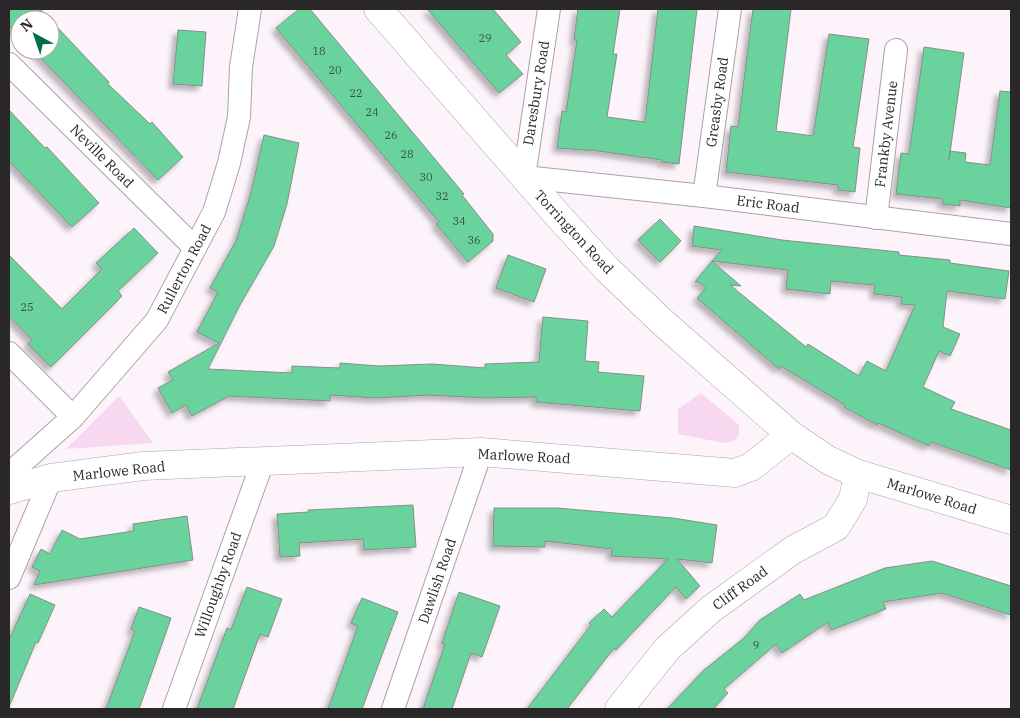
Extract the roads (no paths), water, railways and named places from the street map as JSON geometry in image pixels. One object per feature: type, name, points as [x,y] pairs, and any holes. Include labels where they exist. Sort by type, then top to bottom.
[{"type":"street","name":"Rullerton Road","points":[[9,474],[73,417],[157,320],[214,212],[230,164],[239,117],[241,67],[250,9]]},
{"type":"street","name":"Torrington Road","points":[[378,9],[524,177],[601,262],[660,320],[791,435]]},
{"type":"street","name":"Daresbury Road","points":[[524,177],[549,9]]},
{"type":"street","name":"Greasby Road","points":[[704,196],[730,9]]},
{"type":"street","name":"Frankby Avenue","points":[[876,218],[896,50]]},
{"type":"street","name":"Neville Road","points":[[9,64],[195,248]]},
{"type":"street","name":"Eric Road","points":[[524,177],[704,196],[1011,234]]},
{"type":"street","points":[[9,353],[73,417]]},
{"type":"street","name":"Marlowe Road","points":[[9,490],[51,478],[143,466],[481,452],[735,473],[751,467],[791,435],[828,460],[858,474],[1011,520]]},
{"type":"street","name":"Dawlish Road","points":[[393,709],[481,452]]},
{"type":"street","name":"Willoughby Road","points":[[174,709],[263,461]]},
{"type":"street","name":"Cliff Road","points":[[619,709],[667,649],[712,609],[793,550],[836,527],[853,499],[858,474]]},
{"type":"street","points":[[9,578],[51,478]]}]
